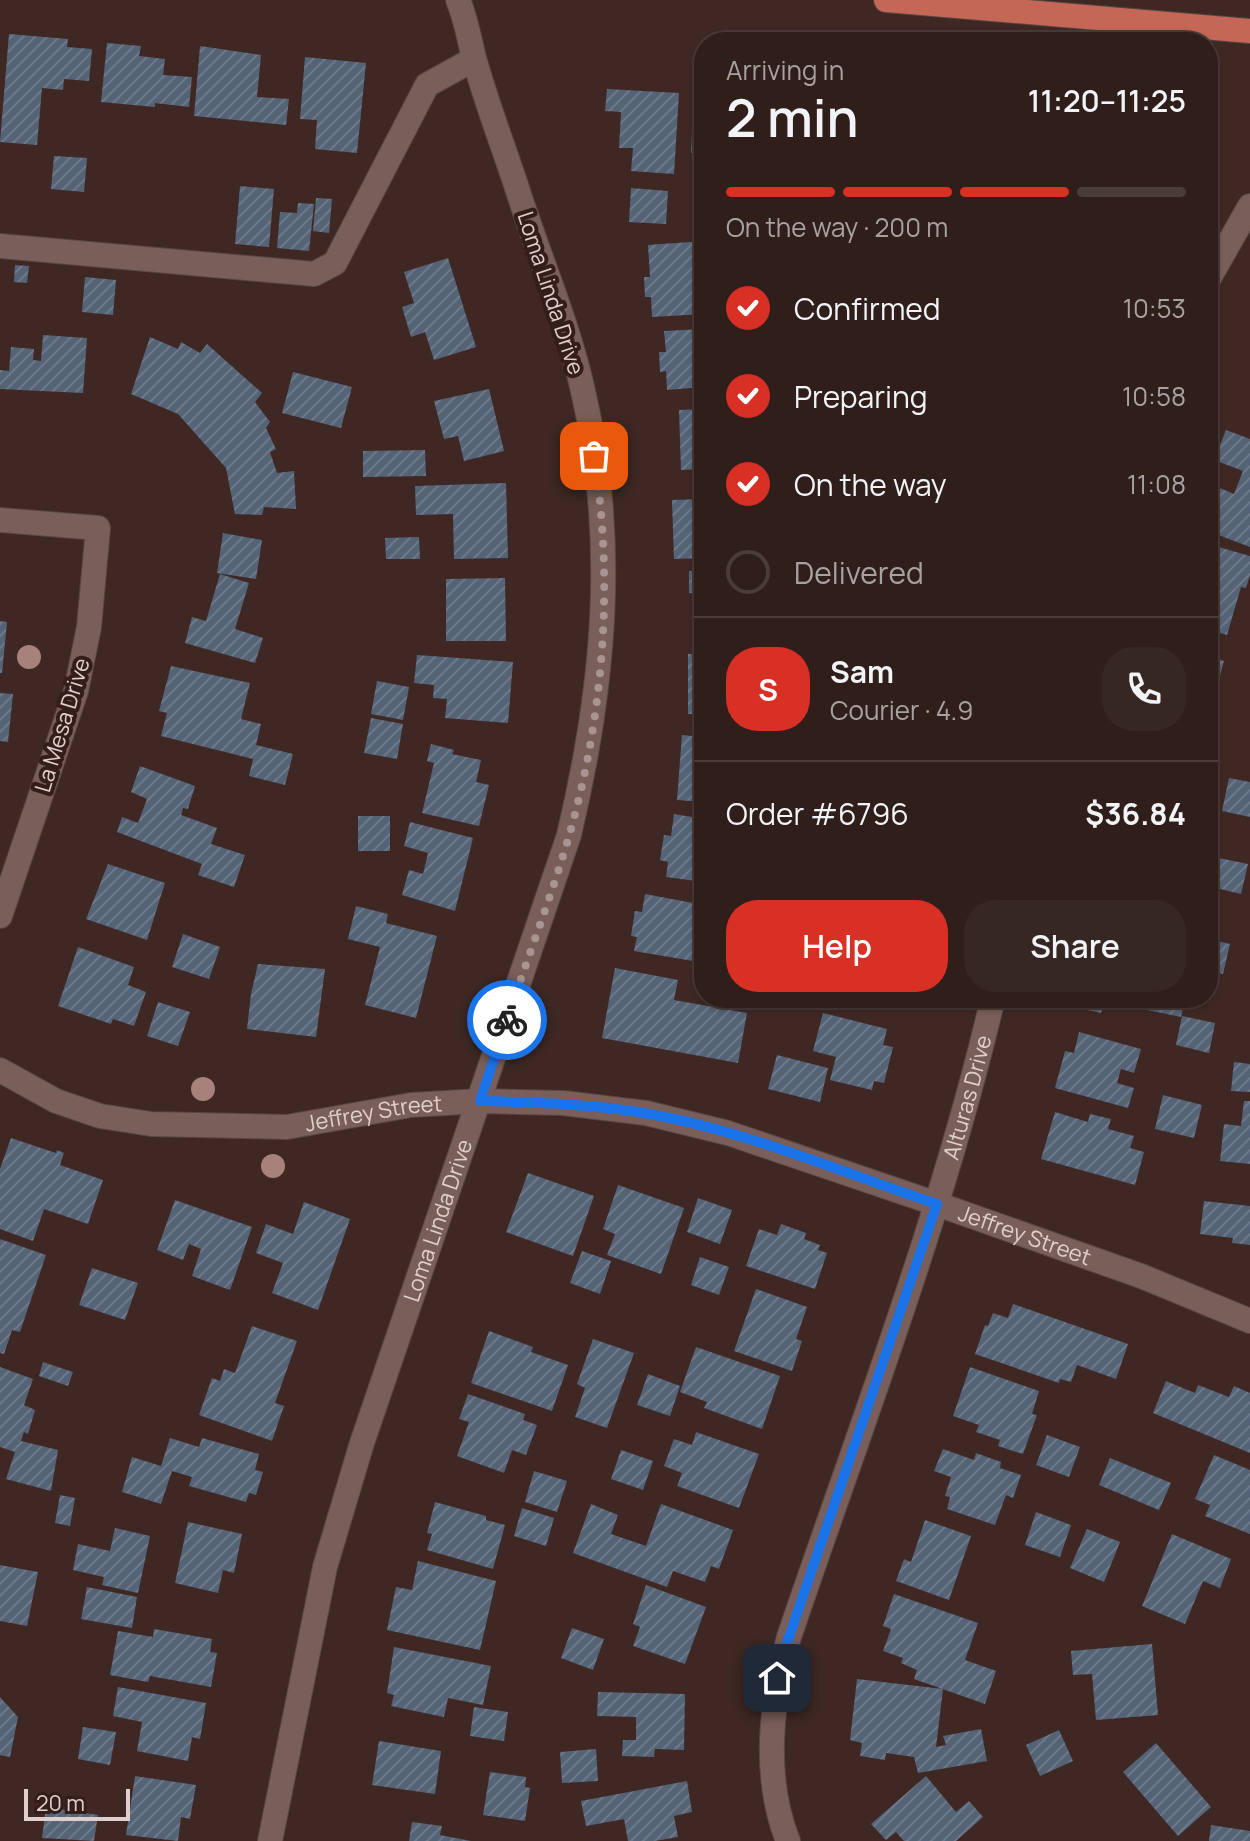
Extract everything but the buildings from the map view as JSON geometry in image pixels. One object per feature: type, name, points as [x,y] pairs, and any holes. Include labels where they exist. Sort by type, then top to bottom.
[{"type":"main road","points":[[886,0],[1250,31]]},
{"type":"street","name":"Loma Linda Drive","points":[[270,1841],[325,1567],[361,1446],[573,819],[587,757],[599,678],[604,583],[599,487],[584,393],[559,300],[524,211],[458,0]]},
{"type":"street","points":[[0,246],[314,274],[335,263],[427,85],[474,59]]},
{"type":"street","points":[[1218,262],[1250,206]]},
{"type":"street","name":"La Mesa Drive","points":[[0,520],[98,528],[89,627],[76,691],[0,916]]},
{"type":"street","name":"Alturas Drive","points":[[788,1841],[775,1789],[771,1733],[777,1678],[937,1204],[970,1097],[991,1008]]},
{"type":"street","name":"Jeffrey Street","points":[[0,1070],[56,1101],[100,1116],[151,1124],[287,1127],[411,1105],[480,1101],[563,1103],[646,1113],[728,1133],[937,1204],[1141,1276],[1250,1321]]},
{"type":"way so far","points":[[507,1020],[569,835],[587,757],[599,678],[604,583],[599,487],[594,456]]},
{"type":"route","points":[[507,1020],[480,1101],[563,1103],[646,1113],[728,1133],[937,1204],[777,1678]]}]
